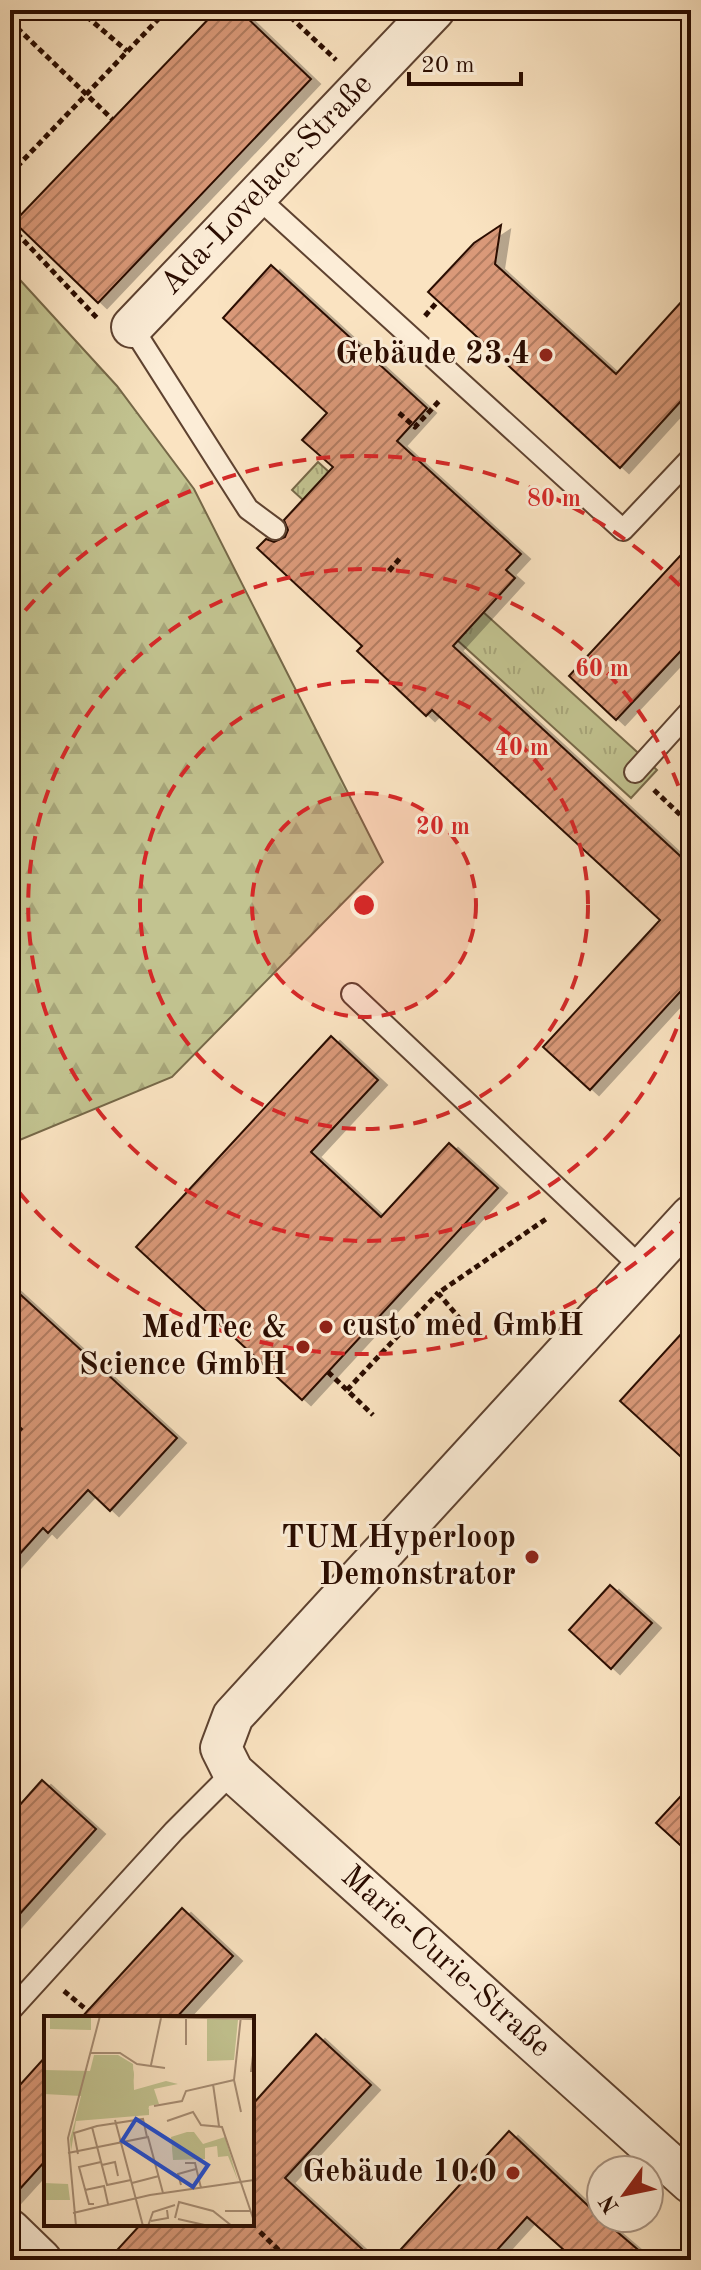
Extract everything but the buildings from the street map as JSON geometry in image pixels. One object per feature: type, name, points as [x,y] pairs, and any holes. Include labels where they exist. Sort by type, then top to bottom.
[{"type":"street","name":"Ada-Lovelace-Straße","points":[[132,327],[434,10]]},
{"type":"street","points":[[233,1772],[221,1748],[225,1730],[233,1716],[691,1216]]},
{"type":"street","name":"Marie-Curie-Straße","points":[[233,1772],[691,2183]]},
{"type":"street","points":[[10,2230],[41,2260]]},
{"type":"lane","points":[[257,197],[623,530],[691,458]]},
{"type":"lane","points":[[132,327],[248,509],[275,529]]},
{"type":"lane","points":[[635,772],[691,710]]},
{"type":"lane","points":[[352,994],[643,1269]]},
{"type":"lane","points":[[10,2011],[174,1831],[233,1772]]},
{"type":"path","points":[[79,10],[127,52]]},
{"type":"path","points":[[10,174],[167,10]]},
{"type":"path","points":[[283,10],[362,86]]},
{"type":"path","points":[[10,21],[112,119]]},
{"type":"path","points":[[10,226],[96,318],[132,327]]},
{"type":"path","points":[[399,413],[415,427],[458,380]]},
{"type":"path","points":[[389,571],[401,557]]},
{"type":"path","points":[[635,772],[691,825]]},
{"type":"path","points":[[347,1390],[438,1293],[571,1201]]},
{"type":"path","points":[[438,1293],[461,1320]]},
{"type":"path","points":[[328,1372],[373,1415]]},
{"type":"path","points":[[260,2232],[289,2260]]},
{"type":"green space","points":[[10,269],[117,386],[194,489],[383,862],[172,1077],[10,1144]]},
{"type":"green space","points":[[318,462],[657,770],[631,798],[292,490]]},
{"type":"place","name":"Gebäude 23.4","points":[[546,355]]},
{"type":"place","name":"custo med GmbH","points":[[326,1327]]},
{"type":"place","name":"MedTec & Science GmbH","points":[[303,1347]]},
{"type":"place","name":"TUM Hyperloop Demonstrator","points":[[532,1557]]},
{"type":"place","name":"Gebäude 10.0","points":[[513,2173]]}]
